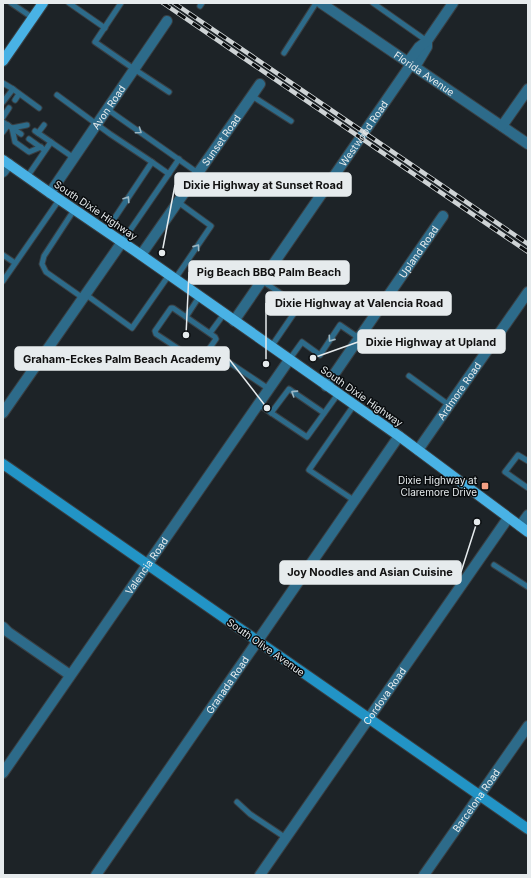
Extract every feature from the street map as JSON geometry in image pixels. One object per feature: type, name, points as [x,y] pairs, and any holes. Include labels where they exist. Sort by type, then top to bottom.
[{"type":"main road","points":[[3,61],[43,3]]},
{"type":"main road","name":"South Dixie Highway","points":[[5,165],[27,177],[234,320],[399,436],[524,529]]},
{"type":"street","name":"Florida Avenue","points":[[321,3],[528,144]]},
{"type":"street","name":"Westwood Road","points":[[234,320],[411,64],[418,62],[427,47],[427,41],[453,3]]},
{"type":"street","name":"Avon Road","points":[[50,193],[167,21]]},
{"type":"street","name":"Sunset Road","points":[[141,255],[260,84]]},
{"type":"street","points":[[505,128],[517,116],[517,105],[528,89]]},
{"type":"street","name":"Upland Road","points":[[326,386],[443,216]]},
{"type":"street","points":[[3,413],[122,242]]},
{"type":"street","name":"Ardmore Road","points":[[418,450],[528,292]]},
{"type":"street","name":"Valencia Road","points":[[3,773],[290,360]]},
{"type":"street","name":"Granada Road","points":[[96,875],[399,436]]},
{"type":"street","name":"South Olive Avenue","points":[[3,464],[528,829]]},
{"type":"street","points":[[524,529],[528,515]]},
{"type":"street","name":"Cordova Road","points":[[260,875],[508,518]]},
{"type":"street","points":[[3,627],[70,675]]},
{"type":"street","name":"Barcelona Road","points":[[424,875],[528,726]]},
{"type":"lane","points":[[11,3],[33,18]]},
{"type":"lane","points":[[69,3],[105,28]]},
{"type":"lane","points":[[122,3],[95,42],[169,92]]},
{"type":"lane","points":[[284,53],[316,3]]},
{"type":"lane","points":[[373,3],[427,41]]},
{"type":"lane","points":[[3,83],[39,108]]},
{"type":"lane","points":[[3,102],[12,89]]},
{"type":"lane","points":[[14,100],[19,94]]},
{"type":"lane","points":[[57,94],[96,124],[169,174]]},
{"type":"lane","points":[[252,96],[291,121]]},
{"type":"lane","points":[[3,116],[9,108]]},
{"type":"lane","points":[[107,109],[198,173]]},
{"type":"lane","points":[[8,125],[27,125]]},
{"type":"lane","points":[[3,132],[8,125]]},
{"type":"lane","points":[[8,125],[21,134]]},
{"type":"lane","points":[[8,125],[15,142],[29,152],[43,149]]},
{"type":"lane","points":[[44,125],[37,132],[74,158]]},
{"type":"lane","points":[[29,139],[43,149]]},
{"type":"lane","points":[[27,177],[43,149],[51,142]]},
{"type":"lane","points":[[122,242],[179,159]]},
{"type":"lane","points":[[106,231],[152,162]]},
{"type":"lane","points":[[3,281],[59,200]]},
{"type":"lane","points":[[74,210],[44,256],[42,264],[46,272],[132,328],[211,226],[178,202]]},
{"type":"lane","points":[[3,255],[15,263]]},
{"type":"lane","points":[[262,280],[299,306],[272,347]]},
{"type":"lane","points":[[186,317],[199,296]]},
{"type":"lane","points":[[172,308],[210,333],[216,337],[216,339],[201,360],[197,361],[156,334],[155,331],[172,308]]},
{"type":"lane","points":[[210,333],[224,314]]},
{"type":"lane","points":[[290,360],[302,342],[320,355],[340,325],[359,338]]},
{"type":"lane","points":[[209,349],[269,389]]},
{"type":"lane","points":[[409,376],[449,405]]},
{"type":"lane","points":[[272,413],[289,389],[324,413]]},
{"type":"lane","points":[[258,404],[307,437],[338,394]]},
{"type":"lane","points":[[354,405],[309,470],[355,501]]},
{"type":"lane","points":[[528,461],[518,454],[506,472],[528,488]]},
{"type":"lane","points":[[494,565],[528,588]]},
{"type":"lane","points":[[237,802],[250,814],[286,838]]},
{"type":"railway","points":[[163,3],[528,252]]},
{"type":"railway","points":[[174,3],[528,244]]},
{"type":"place","name":"Dixie Highway at Sunset Road","points":[[162,253]]},
{"type":"place","name":"Pig Beach BBQ Palm Beach","points":[[186,335]]},
{"type":"place","name":"Dixie Highway at Upland","points":[[313,358]]},
{"type":"place","name":"Dixie Highway at Valencia Road","points":[[266,364]]},
{"type":"place","name":"Graham-Eckes Palm Beach Academy","points":[[267,408]]},
{"type":"place","name":"Dixie Highway at Claremore Drive","points":[[485,486]]},
{"type":"place","name":"Joy Noodles and Asian Cuisine","points":[[477,522]]}]
